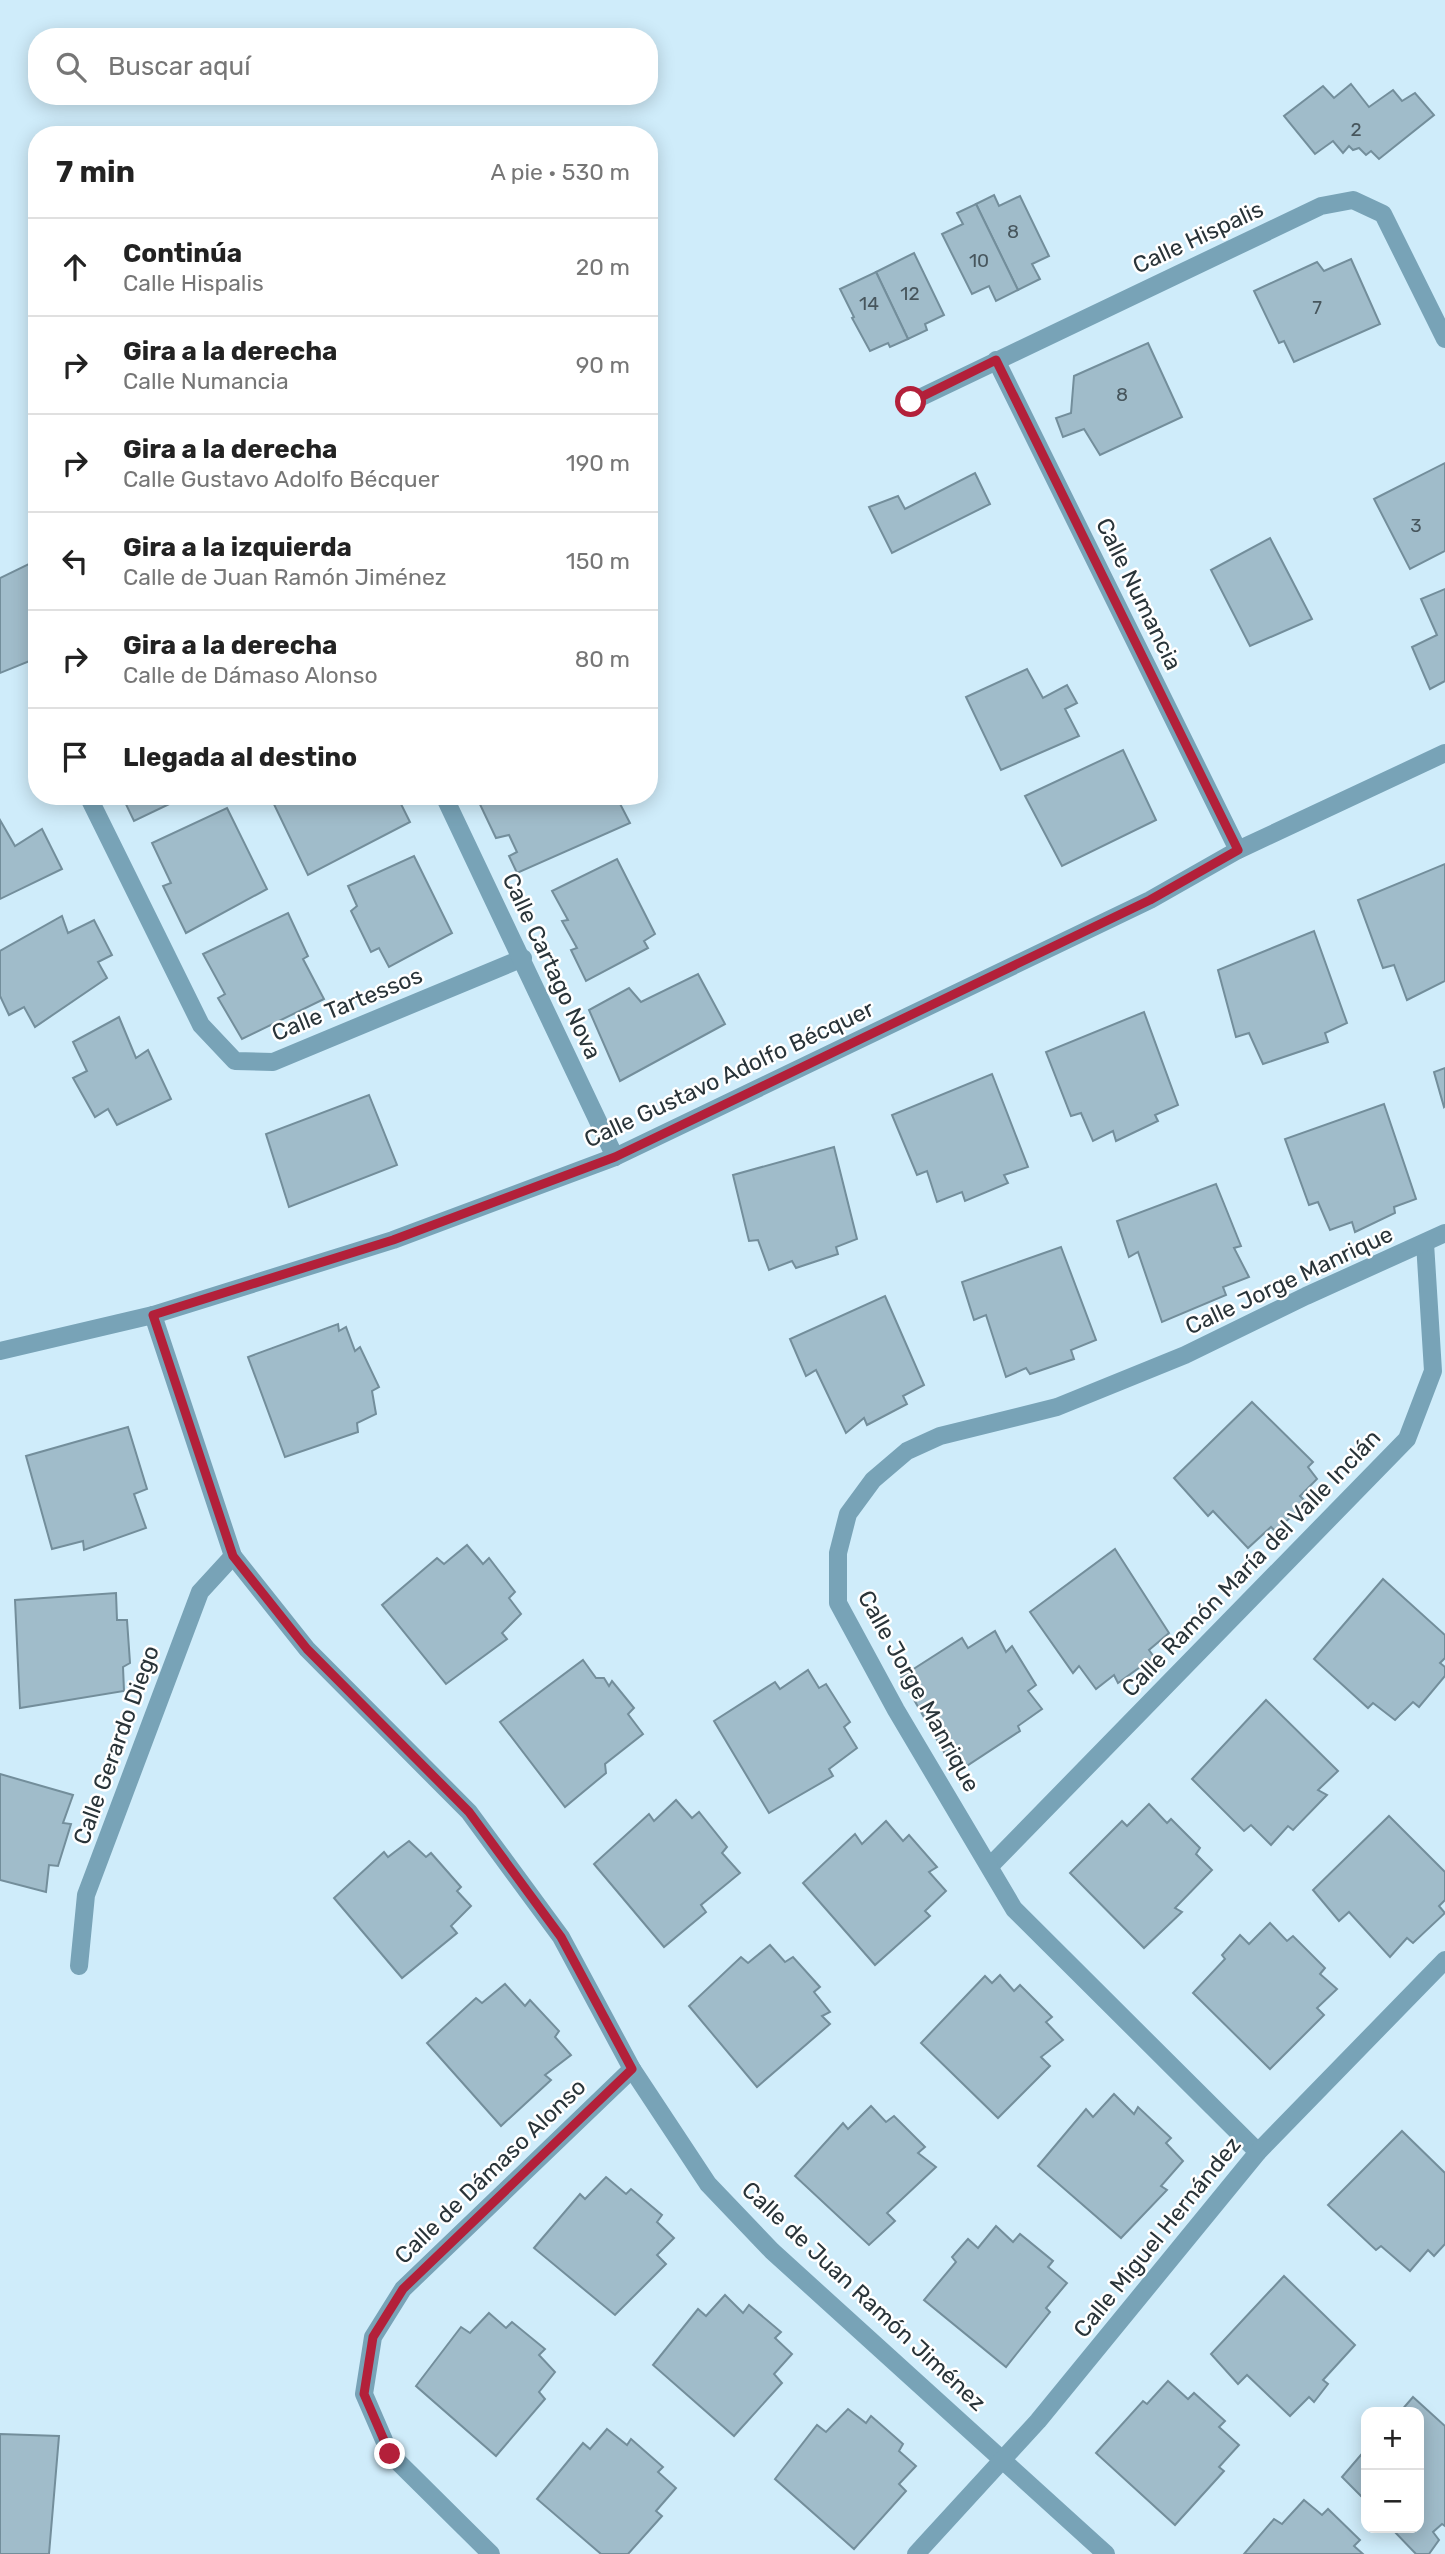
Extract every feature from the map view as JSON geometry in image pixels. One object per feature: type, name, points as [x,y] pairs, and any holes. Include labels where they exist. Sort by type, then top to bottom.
[{"type":"street","name":"Calle Hispalis","points":[[911,402],[1321,206],[1353,201],[1383,214],[1445,339]]},
{"type":"street","name":"Calle Numancia","points":[[996,360],[1238,850]]},
{"type":"street","name":"Calle Gustavo Adolfo Bécquer","points":[[0,1351],[153,1315],[393,1240],[615,1157],[1150,900],[1238,850],[1445,753]]},
{"type":"street","name":"Calle Tartessos","points":[[92,805],[201,1025],[235,1061],[273,1062],[523,958]]},
{"type":"street","name":"Calle Cartago Nova","points":[[448,805],[615,1157]]},
{"type":"street","name":"Calle Jorge Manrique","points":[[1258,2152],[1014,1909],[896,1710],[838,1603],[838,1553],[848,1514],[873,1480],[907,1451],[940,1436],[1057,1407],[1185,1355],[1445,1233]]},
{"type":"street","name":"Calle Ramón María del Valle Inclán","points":[[990,1866],[1407,1439],[1433,1371],[1425,1243]]},
{"type":"street","name":"Calle de Juan Ramón Jiménez","points":[[153,1315],[233,1556],[307,1649],[469,1812],[561,1937],[632,2069],[708,2184],[772,2251],[1106,2554]]},
{"type":"street","name":"Calle Gerardo Diego","points":[[79,1966],[86,1895],[190,1617],[200,1592],[233,1556]]},
{"type":"street","name":"Calle Miguel Hernández","points":[[916,2554],[1038,2421],[1258,2152],[1445,1960]]},
{"type":"street","name":"Calle de Dámaso Alonso","points":[[491,2554],[390,2454],[364,2394],[373,2337],[403,2289],[632,2069]]},
{"type":"building","points":[[1351,84],[1369,107],[1393,90],[1402,101],[1415,93],[1434,115],[1379,159],[1371,151],[1366,155],[1359,148],[1353,150],[1349,146],[1343,153],[1333,141],[1315,154],[1284,116],[1323,86],[1334,98]]},
{"type":"building","points":[[994,195],[999,206],[1020,196],[1049,256],[1032,264],[1040,279],[1018,290],[976,204]]},
{"type":"building","points":[[976,204],[1018,290],[996,301],[989,286],[972,294],[942,234],[963,224],[957,213]]},
{"type":"building","points":[[914,253],[944,315],[925,324],[927,330],[908,339],[876,272]]},
{"type":"building","points":[[1351,259],[1380,324],[1294,362],[1284,341],[1279,343],[1254,291],[1317,262],[1324,271]]},
{"type":"building","points":[[876,272],[908,339],[890,347],[888,343],[870,351],[840,289]]},
{"type":"building","points":[[1148,343],[1182,417],[1100,455],[1084,429],[1063,437],[1056,418],[1071,413],[1074,376]]},
{"type":"building","points":[[1445,463],[1445,551],[1410,569],[1374,499]]},
{"type":"building","points":[[975,473],[990,504],[892,553],[869,507],[898,496],[905,509]]},
{"type":"building","points":[[1270,538],[1312,619],[1250,646],[1211,570]]},
{"type":"building","points":[[28,564],[28,662],[0,673],[0,578]]},
{"type":"building","points":[[1445,589],[1445,681],[1430,689],[1412,647],[1437,635],[1421,599]]},
{"type":"building","points":[[1027,669],[1043,698],[1067,685],[1077,703],[1065,709],[1079,736],[1001,770],[966,697]]},
{"type":"building","points":[[1123,750],[1156,820],[1062,866],[1025,796]]},
{"type":"building","points":[[126,805],[167,805],[134,821]]},
{"type":"building","points":[[274,805],[402,805],[410,822],[308,875]]},
{"type":"building","points":[[480,805],[621,805],[630,823],[517,873],[509,856],[517,852],[509,835],[496,838]]},
{"type":"building","points":[[227,808],[267,889],[186,933],[163,886],[171,883],[152,843]]},
{"type":"building","points":[[0,820],[15,846],[42,829],[62,869],[0,899]]},
{"type":"building","points":[[414,856],[452,933],[389,967],[379,948],[371,952],[351,911],[357,906],[348,886]]},
{"type":"building","points":[[617,859],[655,934],[644,941],[648,948],[586,981],[571,950],[577,948],[562,921],[568,920],[552,891]]},
{"type":"building","points":[[1445,864],[1445,981],[1407,1000],[1394,965],[1383,968],[1358,900]]},
{"type":"building","points":[[288,913],[308,956],[303,959],[324,999],[242,1039],[218,998],[225,994],[203,954]]},
{"type":"building","points":[[62,916],[68,933],[94,920],[112,955],[98,962],[107,978],[35,1027],[24,1007],[9,1015],[0,996],[0,951]]},
{"type":"building","points":[[1314,931],[1347,1023],[1325,1033],[1328,1042],[1263,1064],[1249,1033],[1236,1037],[1218,970]]},
{"type":"building","points":[[698,974],[725,1024],[620,1081],[589,1010],[629,988],[641,1002]]},
{"type":"building","points":[[1144,1012],[1178,1105],[1155,1115],[1158,1121],[1116,1141],[1113,1131],[1093,1141],[1081,1113],[1071,1116],[1046,1052]]},
{"type":"building","points":[[119,1017],[136,1058],[148,1050],[171,1099],[117,1125],[108,1109],[95,1117],[73,1078],[87,1071],[73,1042]]},
{"type":"building","points":[[1445,1068],[1445,1106],[1444,1107],[1434,1072]]},
{"type":"building","points":[[992,1074],[1028,1167],[1004,1175],[1008,1183],[965,1201],[962,1192],[937,1202],[927,1171],[917,1175],[892,1115]]},
{"type":"building","points":[[369,1095],[397,1165],[289,1207],[266,1134]]},
{"type":"building","points":[[1384,1104],[1416,1199],[1394,1207],[1395,1213],[1355,1232],[1352,1222],[1330,1230],[1318,1202],[1309,1205],[1285,1139]]},
{"type":"building","points":[[834,1147],[857,1239],[836,1247],[838,1254],[796,1268],[792,1261],[769,1270],[758,1240],[749,1241],[733,1175]]},
{"type":"building","points":[[1216,1184],[1241,1246],[1234,1248],[1249,1277],[1223,1287],[1226,1295],[1162,1322],[1138,1252],[1129,1257],[1117,1221]]},
{"type":"building","points":[[1061,1247],[1096,1340],[1071,1350],[1074,1359],[1030,1374],[1026,1368],[1006,1377],[986,1315],[974,1320],[962,1282]]},
{"type":"building","points":[[885,1296],[924,1385],[903,1396],[907,1404],[867,1425],[864,1418],[846,1433],[816,1370],[806,1376],[790,1339]]},
{"type":"building","points":[[338,1324],[339,1331],[346,1327],[355,1351],[360,1347],[379,1387],[372,1391],[376,1414],[357,1423],[358,1432],[285,1457],[248,1357]]},
{"type":"building","points":[[1252,1402],[1313,1462],[1308,1467],[1317,1479],[1300,1496],[1307,1503],[1275,1531],[1271,1527],[1248,1548],[1213,1511],[1208,1516],[1174,1478]]},
{"type":"building","points":[[128,1427],[147,1489],[134,1494],[146,1528],[84,1550],[83,1541],[52,1549],[26,1456]]},
{"type":"building","points":[[467,1545],[483,1564],[489,1558],[515,1592],[509,1598],[521,1614],[502,1633],[507,1639],[446,1684],[382,1605],[437,1558],[444,1564]]},
{"type":"building","points":[[1115,1549],[1169,1633],[1149,1650],[1154,1657],[1118,1683],[1114,1675],[1096,1689],[1079,1666],[1073,1673],[1030,1612]]},
{"type":"building","points":[[1383,1579],[1445,1635],[1445,1658],[1440,1663],[1445,1667],[1445,1676],[1419,1707],[1413,1702],[1395,1720],[1373,1703],[1368,1708],[1314,1659]]},
{"type":"building","points":[[116,1593],[117,1620],[127,1620],[130,1663],[123,1667],[124,1691],[20,1708],[15,1600]]},
{"type":"building","points":[[995,1631],[1006,1652],[1012,1646],[1036,1685],[1028,1691],[1042,1709],[1018,1726],[1020,1731],[956,1773],[901,1677],[962,1638],[968,1648]]},
{"type":"building","points":[[583,1660],[596,1678],[604,1678],[609,1686],[612,1681],[634,1708],[628,1714],[643,1734],[605,1764],[606,1773],[565,1807],[500,1722]]},
{"type":"building","points":[[808,1670],[819,1688],[826,1684],[850,1722],[844,1727],[857,1748],[829,1769],[833,1776],[769,1813],[714,1721],[775,1682],[780,1689]]},
{"type":"building","points":[[1266,1700],[1338,1771],[1318,1790],[1327,1795],[1293,1830],[1288,1826],[1271,1845],[1251,1825],[1244,1831],[1192,1779]]},
{"type":"building","points":[[0,1774],[73,1795],[63,1823],[71,1824],[58,1866],[49,1865],[46,1892],[0,1880]]},
{"type":"building","points":[[676,1800],[692,1818],[699,1812],[727,1847],[722,1853],[740,1873],[701,1905],[706,1912],[664,1947],[594,1864],[649,1814],[654,1821]]},
{"type":"building","points":[[1149,1804],[1167,1823],[1171,1819],[1200,1848],[1196,1854],[1212,1870],[1175,1908],[1182,1912],[1144,1948],[1070,1873],[1122,1821],[1127,1826]]},
{"type":"building","points":[[1389,1816],[1445,1872],[1445,1900],[1439,1906],[1445,1913],[1413,1943],[1407,1938],[1390,1957],[1349,1912],[1339,1921],[1313,1890]]},
{"type":"building","points":[[886,1821],[903,1841],[909,1835],[937,1867],[929,1872],[946,1891],[925,1911],[930,1916],[875,1965],[803,1883],[855,1834],[862,1844]]},
{"type":"building","points":[[409,1841],[426,1857],[431,1853],[461,1887],[457,1891],[471,1906],[451,1926],[457,1933],[402,1978],[334,1898],[384,1852],[388,1857]]},
{"type":"building","points":[[1270,1923],[1287,1941],[1293,1936],[1325,1968],[1320,1974],[1337,1989],[1317,2008],[1324,2015],[1270,2069],[1193,1993],[1225,1959],[1222,1955],[1240,1935],[1249,1944]]},
{"type":"building","points":[[770,1945],[785,1962],[793,1957],[820,1987],[814,1992],[830,2012],[822,2016],[830,2024],[757,2087],[689,2006],[741,1957],[748,1963]]},
{"type":"building","points":[[1000,1975],[1014,1991],[1020,1985],[1052,2017],[1046,2022],[1063,2040],[1041,2057],[1050,2066],[998,2118],[921,2043],[985,1976],[992,1983]]},
{"type":"building","points":[[505,1984],[525,2006],[530,2000],[559,2031],[555,2037],[571,2055],[545,2075],[551,2080],[501,2126],[427,2043],[476,1998],[482,2003]]},
{"type":"building","points":[[1114,2094],[1134,2114],[1138,2107],[1171,2138],[1166,2143],[1183,2161],[1161,2186],[1167,2190],[1121,2238],[1038,2166],[1086,2109],[1093,2117]]},
{"type":"building","points":[[871,2106],[886,2122],[894,2116],[925,2147],[918,2153],[936,2167],[887,2213],[895,2221],[869,2245],[795,2176],[843,2123],[848,2129]]},
{"type":"building","points":[[1402,2131],[1445,2173],[1445,2244],[1434,2256],[1428,2250],[1410,2271],[1381,2246],[1376,2250],[1328,2205]]},
{"type":"building","points":[[606,2177],[626,2194],[631,2189],[662,2215],[657,2222],[674,2238],[657,2255],[666,2264],[615,2315],[534,2248],[580,2194],[585,2199]]},
{"type":"building","points":[[996,2226],[1013,2242],[1020,2234],[1053,2261],[1048,2267],[1067,2283],[1046,2308],[1050,2312],[1006,2367],[924,2300],[956,2262],[952,2257],[968,2239],[978,2248]]},
{"type":"building","points":[[1284,2276],[1355,2345],[1323,2380],[1328,2384],[1314,2402],[1309,2397],[1290,2416],[1247,2375],[1238,2384],[1211,2354]]},
{"type":"building","points":[[725,2295],[743,2313],[749,2305],[781,2332],[775,2338],[792,2354],[774,2374],[782,2383],[734,2436],[653,2365],[698,2309],[706,2316]]},
{"type":"building","points":[[489,2313],[506,2328],[512,2322],[545,2349],[539,2355],[555,2372],[539,2392],[545,2399],[496,2456],[416,2386],[461,2327],[470,2333]]},
{"type":"building","points":[[1168,2381],[1188,2399],[1194,2393],[1225,2421],[1219,2427],[1239,2445],[1219,2467],[1224,2471],[1175,2525],[1096,2453],[1143,2401],[1147,2404]]},
{"type":"building","points":[[1413,2397],[1445,2426],[1445,2526],[1442,2524],[1433,2532],[1439,2540],[1429,2554],[1416,2554],[1396,2533],[1424,2533],[1424,2407],[1404,2407]]},
{"type":"building","points":[[848,2409],[866,2423],[871,2416],[903,2444],[899,2451],[916,2466],[899,2484],[906,2491],[854,2549],[775,2479],[817,2425],[826,2432]]},
{"type":"building","points":[[607,2429],[627,2445],[631,2439],[663,2467],[658,2472],[676,2488],[656,2511],[662,2516],[628,2554],[601,2554],[537,2499],[583,2443],[590,2449]]},
{"type":"building","points":[[0,2434],[59,2436],[49,2554],[0,2554]]},
{"type":"building","points":[[1361,2455],[1361,2496],[1342,2477]]},
{"type":"building","points":[[1304,2500],[1322,2515],[1328,2509],[1360,2540],[1354,2546],[1363,2554],[1244,2554],[1274,2519],[1282,2524]]},
{"type":"route","points":[[390,2454],[364,2394],[373,2337],[403,2289],[632,2069],[561,1937],[469,1812],[307,1649],[233,1556],[153,1315],[393,1240],[615,1157],[1150,900],[1238,850],[996,360],[911,402]]}]
